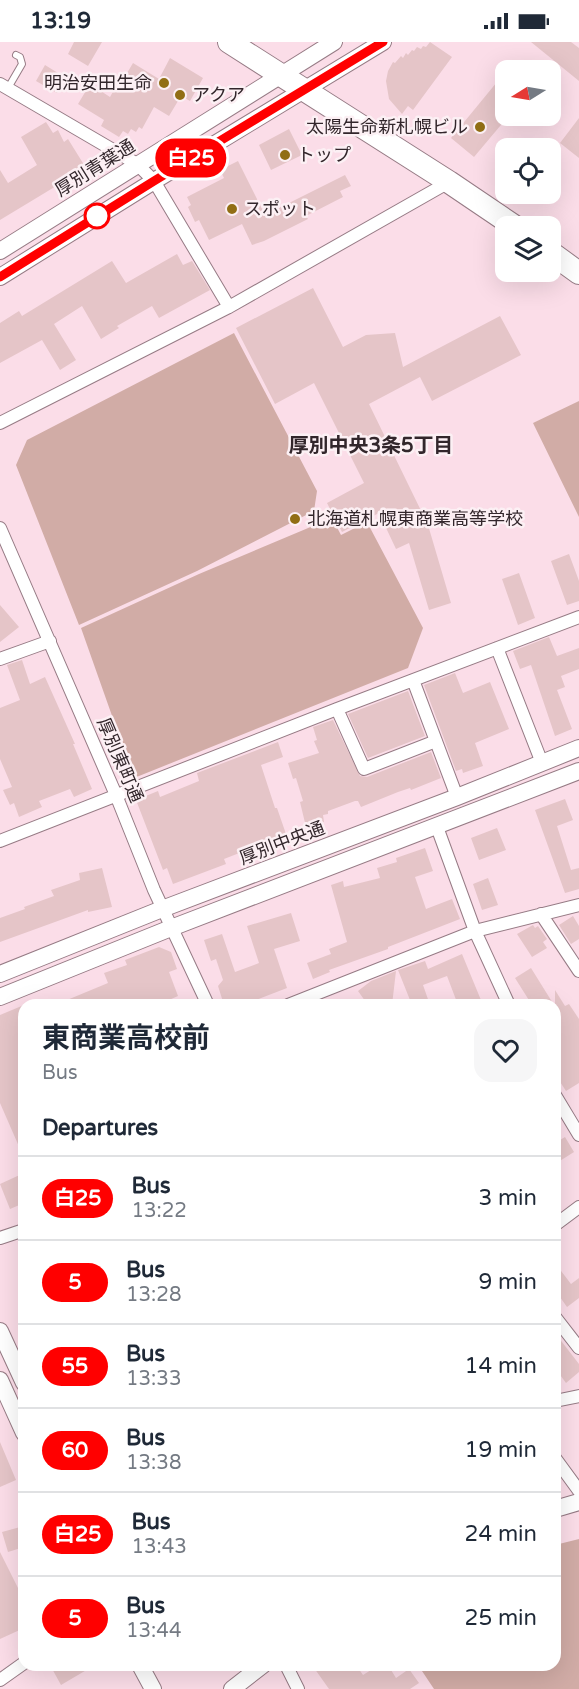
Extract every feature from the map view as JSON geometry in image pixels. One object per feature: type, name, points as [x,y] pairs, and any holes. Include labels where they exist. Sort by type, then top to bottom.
[{"type":"highway","points":[[229,42],[499,216]]},
{"type":"highway","points":[[561,260],[579,273]]},
{"type":"street","name":"厚別青葉通","points":[[0,251],[333,42]]},
{"type":"street","points":[[0,278],[383,42]]},
{"type":"street","points":[[4,86],[137,164],[154,181],[229,307]]},
{"type":"street","points":[[0,423],[229,307],[449,182]]},
{"type":"street","name":"厚別東町通","points":[[0,528],[116,795],[162,909],[205,999]]},
{"type":"street","points":[[0,842],[579,617]]},
{"type":"street","points":[[0,659],[50,640]]},
{"type":"street","points":[[497,648],[542,763]]},
{"type":"street","points":[[413,680],[457,797]]},
{"type":"street","points":[[338,709],[364,769],[436,741]]},
{"type":"street","name":"厚別中央通","points":[[0,974],[579,748]]},
{"type":"street","points":[[0,997],[171,928],[579,771]]},
{"type":"street","points":[[437,827],[475,931],[506,999]]},
{"type":"street","points":[[316,999],[475,931],[579,905]]},
{"type":"street","points":[[541,914],[579,971]]},
{"type":"street","points":[[561,1105],[579,1135]]},
{"type":"street","points":[[561,1220],[579,1207]]},
{"type":"street","points":[[0,1238],[18,1232]]},
{"type":"street","points":[[561,1325],[579,1348]]},
{"type":"street","points":[[0,1331],[18,1370]]},
{"type":"street","points":[[0,1380],[18,1420]]},
{"type":"street","points":[[561,1400],[579,1396]]},
{"type":"street","points":[[561,1466],[579,1491]]},
{"type":"street","points":[[561,1507],[579,1502]]},
{"type":"street","points":[[0,1680],[18,1667]]},
{"type":"street","points":[[143,1671],[153,1689]]},
{"type":"street","points":[[232,1689],[255,1671]]},
{"type":"street","points":[[289,1671],[298,1689]]},
{"type":"lane","points":[[4,86],[21,69],[20,57],[16,55]]},
{"type":"shaded area","points":[[234,333],[317,491],[314,511],[197,571],[79,625],[16,465],[27,440]]},
{"type":"shaded area","points":[[579,401],[579,517],[533,423]]},
{"type":"shaded area","points":[[332,518],[341,535],[367,522],[423,628],[408,668],[134,778],[81,628],[199,574]]},
{"type":"shaded area","points":[[579,1539],[579,1689],[434,1689],[422,1671],[561,1671],[561,1544]]},
{"type":"building","points":[[74,42],[102,42],[88,66],[68,54]]},
{"type":"building","points":[[430,42],[452,57],[413,110],[408,106],[402,114],[389,99],[386,81],[388,71],[393,62],[395,63],[401,56],[403,58],[406,53],[408,55],[417,47],[421,49],[423,46],[426,47]]},
{"type":"building","points":[[531,42],[571,42],[579,48],[579,81],[561,66],[561,60],[553,60]]},
{"type":"building","points":[[170,58],[203,78],[190,101],[181,96],[169,116],[154,107],[142,129],[139,127],[136,132],[131,129],[128,134],[123,131],[119,137],[101,126],[104,120],[78,104],[90,84],[110,97],[115,88],[117,90],[133,63],[159,79]]},
{"type":"building","points":[[45,65],[66,78],[57,93],[36,81]]},
{"type":"building","name":"太陽生命新札幌ビル","points":[[495,84],[495,126],[500,126],[474,157],[451,138]]},
{"type":"building","points":[[579,118],[579,158],[561,142]]},
{"type":"building","points":[[46,122],[53,133],[58,130],[64,142],[68,139],[86,168],[0,220],[0,170],[8,183],[37,165],[21,137]]},
{"type":"building","points":[[289,129],[302,155],[271,170],[259,145]]},
{"type":"building","points":[[238,161],[265,215],[345,175],[351,186],[340,191],[343,197],[306,216],[308,219],[264,241],[252,245],[242,224],[209,240],[199,220],[195,222],[188,207],[191,205],[187,197],[224,178],[220,170]]},
{"type":"building","points":[[177,254],[183,265],[192,261],[210,290],[159,318],[152,306],[117,326],[119,328],[101,339],[82,306],[54,324],[76,360],[60,370],[42,340],[0,363],[0,323],[19,311],[22,316],[112,261],[126,283]]},
{"type":"building","points":[[313,288],[343,347],[366,335],[395,333],[403,367],[500,316],[521,355],[432,401],[420,377],[369,404],[428,525],[451,603],[429,610],[409,543],[396,549],[379,513],[342,532],[327,503],[364,483],[314,383],[275,404],[236,328]]},
{"type":"building","points":[[569,554],[579,581],[579,601],[567,605],[551,561]]},
{"type":"building","points":[[519,573],[535,618],[518,625],[502,579]]},
{"type":"building","points":[[0,605],[19,627],[0,642]]},
{"type":"building","points":[[549,637],[557,656],[579,648],[579,669],[561,676],[565,687],[557,690],[572,729],[555,736],[531,665],[520,669],[513,651]]},
{"type":"building","points":[[22,660],[30,684],[45,677],[92,789],[74,797],[70,789],[39,801],[42,807],[19,817],[14,803],[10,805],[3,790],[12,787],[0,759],[0,708],[20,700],[7,665]]},
{"type":"building","points":[[455,673],[463,693],[490,682],[509,729],[475,743],[483,766],[463,773],[462,769],[456,771],[424,685]]},
{"type":"building","points":[[408,691],[425,736],[368,758],[348,714]]},
{"type":"building","points":[[333,720],[360,776],[367,777],[431,752],[441,778],[361,807],[358,801],[355,801],[328,811],[328,814],[323,815],[324,822],[306,827],[300,802],[303,801],[296,778],[293,779],[288,763],[319,753],[314,741],[317,740],[313,727]]},
{"type":"building","points":[[278,742],[283,757],[261,765],[286,834],[246,847],[247,850],[224,859],[226,864],[173,884],[167,868],[163,870],[136,800],[158,791],[160,797],[199,781],[197,773]]},
{"type":"building","points":[[565,799],[573,820],[557,826],[571,870],[579,868],[579,889],[565,893],[535,810]]},
{"type":"building","points":[[497,828],[506,850],[479,860],[471,838]]},
{"type":"building","points":[[425,848],[433,871],[415,877],[426,909],[452,899],[460,919],[388,947],[388,949],[329,970],[330,972],[313,979],[307,963],[331,954],[329,949],[347,942],[331,885],[343,881],[344,887],[380,878],[377,868],[397,862],[396,858]]},
{"type":"building","points":[[102,868],[112,907],[88,912],[88,910],[0,942],[0,918],[54,896],[51,890],[80,880],[79,873]]},
{"type":"building","points":[[488,878],[498,905],[482,910],[473,884]]},
{"type":"building","points":[[291,913],[300,941],[274,949],[287,988],[259,999],[222,999],[218,986],[223,980],[216,959],[211,961],[204,940],[222,934],[235,972],[259,963],[247,926]]},
{"type":"building","points":[[573,916],[579,926],[579,939],[571,944],[559,925]]},
{"type":"building","points":[[533,925],[535,928],[538,926],[547,939],[543,942],[547,948],[532,957],[517,934]]},
{"type":"building","points":[[159,947],[171,952],[177,969],[169,972],[178,996],[171,999],[69,999],[108,983],[104,973],[127,965],[125,960]]},
{"type":"building","points":[[462,954],[481,999],[456,999],[447,976],[423,985],[428,999],[410,999],[398,970],[425,961],[428,969]]},
{"type":"building","points":[[531,968],[550,999],[528,999],[515,978]]},
{"type":"building","points":[[396,971],[393,999],[364,999],[358,991],[371,981]]},
{"type":"building","points":[[555,990],[561,999],[555,999]]},
{"type":"building","points":[[561,1000],[565,1006],[569,1004],[579,1019],[579,1083],[566,1091],[561,1083]]},
{"type":"building","points":[[18,1008],[18,1144],[0,1103],[0,1015]]},
{"type":"building","points":[[565,1137],[574,1152],[561,1160],[561,1139]]},
{"type":"building","points":[[18,1176],[18,1206],[10,1209],[0,1184]]},
{"type":"building","points":[[561,1271],[571,1284],[579,1278],[579,1298],[567,1307],[561,1298]]},
{"type":"building","points":[[561,1341],[579,1364],[579,1372],[566,1383],[561,1376]]},
{"type":"building","points":[[0,1442],[16,1480],[0,1487]]},
{"type":"building","points":[[18,1528],[18,1549],[8,1552],[2,1532]]},
{"type":"building","points":[[0,1552],[18,1588],[18,1631],[0,1639]]},
{"type":"building","points":[[53,1671],[85,1671],[61,1685]]},
{"type":"building","points":[[316,1671],[360,1671],[363,1675],[369,1671],[392,1671],[396,1678],[406,1671],[410,1671],[419,1683],[410,1689],[329,1689]]},
{"type":"bus line","name":"白25","points":[[0,277],[383,42]]},
{"type":"place","name":"明治安田生命","points":[[164,83]]},
{"type":"place","name":"アクア","points":[[180,95]]},
{"type":"place","name":"太陽生命新札幌ビル","points":[[480,127]]},
{"type":"place","name":"トップ","points":[[285,155]]},
{"type":"place","name":"スポット","points":[[232,209]]},
{"type":"place","name":"北海道札幌東商業高等学校","points":[[295,519]]},
{"type":"district","name":"厚別中央3条5丁目","points":[[371,445]]}]
